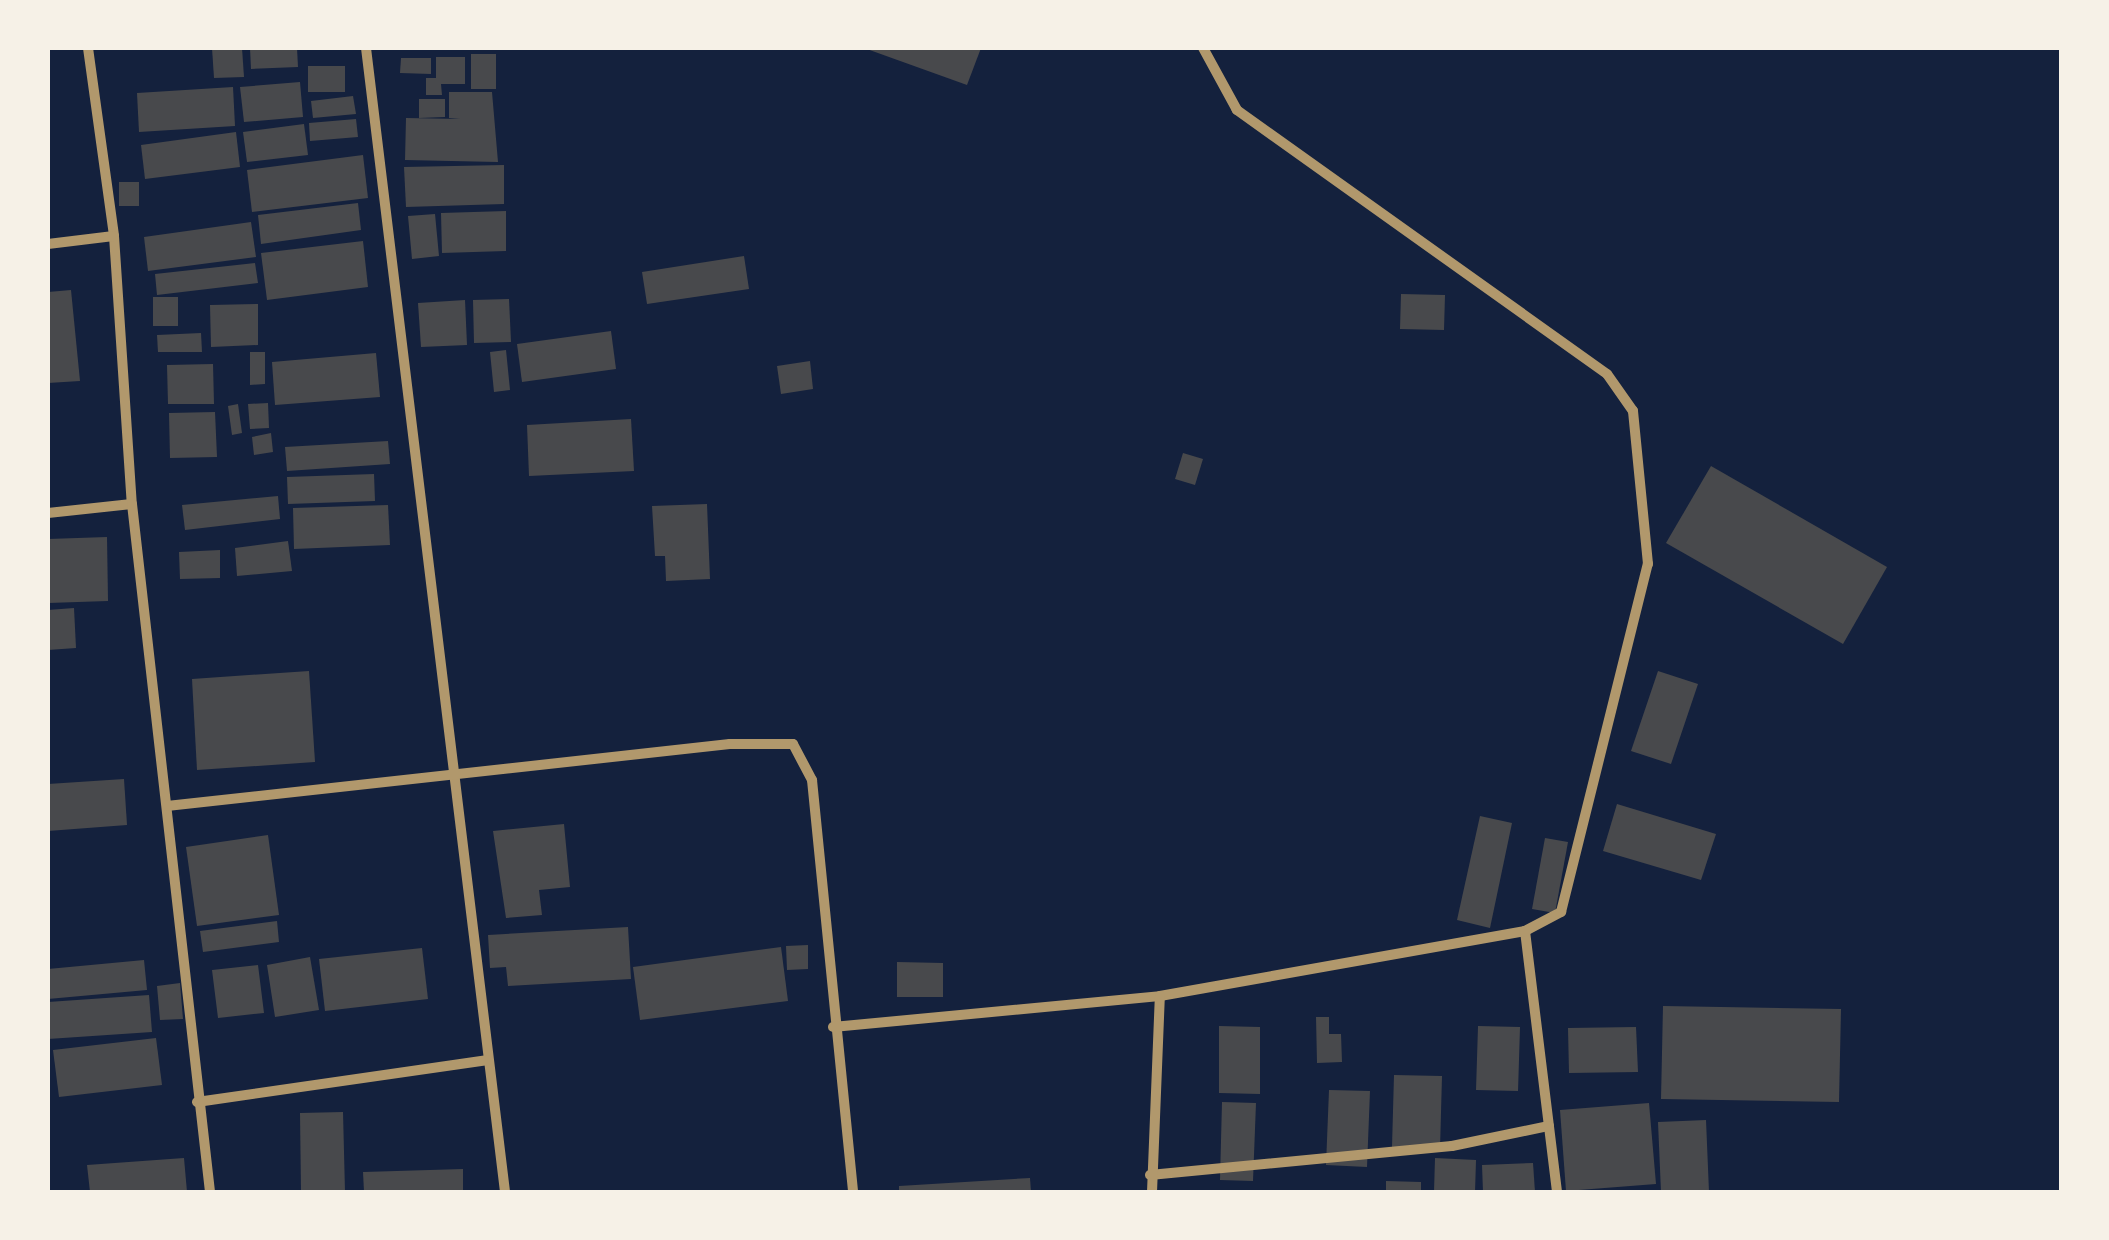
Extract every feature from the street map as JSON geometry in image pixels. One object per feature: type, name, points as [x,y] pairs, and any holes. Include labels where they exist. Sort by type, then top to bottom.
[{"type":"street","points":[[88,48],[114,236],[132,504],[210,1192]]},
{"type":"street","points":[[366,48],[505,1192]]},
{"type":"street","points":[[834,1027],[1160,996],[1525,932],[1561,912],[1648,564],[1634,412],[1607,374],[1237,110],[1203,48]]},
{"type":"street","points":[[48,244],[114,236]]},
{"type":"street","points":[[48,513],[132,504]]},
{"type":"street","points":[[167,806],[730,744],[793,744],[812,780],[853,1192]]},
{"type":"street","points":[[1525,932],[1557,1192]]},
{"type":"street","points":[[1152,1192],[1160,996]]},
{"type":"street","points":[[198,1102],[488,1060]]},
{"type":"street","points":[[1150,1175],[1452,1146],[1549,1126]]},
{"type":"building","points":[[212,48],[242,48],[244,77],[214,78]]},
{"type":"building","points":[[250,48],[297,48],[298,67],[251,69]]},
{"type":"building","points":[[864,48],[981,48],[967,85]]},
{"type":"building","points":[[471,54],[496,54],[496,89],[471,89]]},
{"type":"building","points":[[436,57],[465,57],[465,84],[441,84],[442,95],[426,95],[426,78],[436,78]]},
{"type":"building","points":[[401,58],[431,58],[431,74],[400,73]]},
{"type":"building","points":[[308,66],[345,66],[345,92],[308,92]]},
{"type":"building","points":[[300,82],[303,117],[244,122],[240,87]]},
{"type":"building","points":[[233,87],[235,126],[139,132],[137,93]]},
{"type":"building","points":[[449,92],[492,92],[498,162],[405,160],[406,118],[460,119],[449,118]]},
{"type":"building","points":[[353,96],[356,114],[313,118],[311,101]]},
{"type":"building","points":[[419,99],[445,99],[445,117],[419,118]]},
{"type":"building","points":[[356,119],[358,137],[310,141],[309,123]]},
{"type":"building","points":[[304,124],[308,155],[247,162],[243,132]]},
{"type":"building","points":[[236,132],[240,167],[145,179],[141,145]]},
{"type":"building","points":[[363,155],[368,198],[252,212],[247,170]]},
{"type":"building","points":[[504,165],[504,204],[406,207],[404,167]]},
{"type":"building","points":[[119,182],[139,182],[139,206],[119,206]]},
{"type":"building","points":[[358,203],[361,230],[261,244],[258,215]]},
{"type":"building","points":[[506,211],[506,251],[442,253],[441,213]]},
{"type":"building","points":[[435,214],[439,256],[412,259],[408,216]]},
{"type":"building","points":[[251,222],[256,257],[148,271],[144,237]]},
{"type":"building","points":[[363,241],[368,287],[267,300],[261,253]]},
{"type":"building","points":[[744,256],[749,289],[647,304],[642,272]]},
{"type":"building","points":[[255,263],[258,283],[157,295],[155,274]]},
{"type":"building","points":[[71,290],[80,381],[48,383],[48,292]]},
{"type":"building","points":[[1401,294],[1445,295],[1444,330],[1400,329]]},
{"type":"building","points":[[153,297],[178,297],[178,326],[153,326]]},
{"type":"building","points":[[509,299],[511,342],[474,343],[473,300]]},
{"type":"building","points":[[465,300],[467,345],[421,347],[418,303]]},
{"type":"building","points":[[258,304],[258,345],[211,347],[210,305]]},
{"type":"building","points":[[611,331],[616,369],[522,382],[517,344]]},
{"type":"building","points":[[201,333],[202,352],[158,352],[157,335]]},
{"type":"building","points":[[506,350],[510,390],[494,392],[490,352]]},
{"type":"building","points":[[250,352],[265,352],[265,384],[250,385]]},
{"type":"building","points":[[376,353],[380,397],[275,405],[272,362]]},
{"type":"building","points":[[810,361],[813,389],[781,394],[777,366]]},
{"type":"building","points":[[213,364],[214,404],[168,404],[167,365]]},
{"type":"building","points":[[268,403],[269,428],[250,429],[248,404]]},
{"type":"building","points":[[238,404],[242,433],[232,435],[228,406]]},
{"type":"building","points":[[215,412],[217,457],[170,458],[169,413]]},
{"type":"building","points":[[631,419],[634,471],[529,476],[527,425]]},
{"type":"building","points":[[271,433],[273,452],[254,455],[252,437]]},
{"type":"building","points":[[388,441],[390,464],[287,471],[285,447]]},
{"type":"building","points":[[1183,453],[1203,459],[1195,485],[1175,479]]},
{"type":"building","points":[[1711,466],[1887,567],[1843,644],[1666,543]]},
{"type":"building","points":[[374,474],[375,501],[288,504],[287,477]]},
{"type":"building","points":[[278,496],[280,519],[185,530],[182,505]]},
{"type":"building","points":[[707,504],[710,579],[666,581],[665,556],[655,556],[652,506]]},
{"type":"building","points":[[388,505],[390,545],[294,549],[293,508]]},
{"type":"building","points":[[107,537],[108,601],[48,603],[48,539]]},
{"type":"building","points":[[288,541],[292,571],[237,576],[235,548]]},
{"type":"building","points":[[220,550],[220,578],[180,579],[179,552]]},
{"type":"building","points":[[74,608],[76,648],[48,650],[48,610]]},
{"type":"building","points":[[309,671],[315,762],[197,770],[192,679]]},
{"type":"building","points":[[1658,671],[1698,684],[1671,764],[1631,751]]},
{"type":"building","points":[[124,779],[127,825],[48,831],[48,784]]},
{"type":"building","points":[[1617,804],[1716,834],[1701,880],[1603,851]]},
{"type":"building","points":[[1480,816],[1512,823],[1490,928],[1457,920]]},
{"type":"building","points":[[564,824],[570,887],[539,890],[542,915],[506,918],[493,831]]},
{"type":"building","points":[[268,835],[279,915],[197,926],[186,847]]},
{"type":"building","points":[[1545,838],[1568,842],[1555,913],[1532,909]]},
{"type":"building","points":[[277,921],[279,942],[203,952],[200,931]]},
{"type":"building","points":[[628,927],[631,979],[508,986],[506,967],[490,968],[488,935]]},
{"type":"building","points":[[808,945],[808,969],[787,970],[786,946]]},
{"type":"building","points":[[781,947],[788,1001],[640,1020],[633,967]]},
{"type":"building","points":[[422,948],[428,999],[325,1011],[319,959]]},
{"type":"building","points":[[310,957],[319,1010],[275,1017],[267,965]]},
{"type":"building","points":[[144,960],[147,990],[48,999],[48,969]]},
{"type":"building","points":[[897,962],[943,963],[943,997],[897,997]]},
{"type":"building","points":[[258,965],[264,1013],[218,1018],[212,970]]},
{"type":"building","points":[[180,983],[183,1019],[160,1020],[157,986]]},
{"type":"building","points":[[149,995],[152,1032],[48,1039],[48,1002]]},
{"type":"building","points":[[1663,1006],[1841,1009],[1839,1102],[1661,1099]]},
{"type":"building","points":[[1316,1017],[1329,1017],[1329,1034],[1341,1034],[1342,1062],[1317,1063]]},
{"type":"building","points":[[1219,1026],[1260,1027],[1260,1094],[1219,1093]]},
{"type":"building","points":[[1478,1026],[1520,1027],[1518,1091],[1476,1090]]},
{"type":"building","points":[[1636,1027],[1638,1072],[1569,1073],[1568,1028]]},
{"type":"building","points":[[156,1038],[162,1085],[59,1097],[53,1050]]},
{"type":"building","points":[[1394,1075],[1442,1076],[1440,1149],[1392,1147]]},
{"type":"building","points":[[1329,1090],[1370,1091],[1367,1167],[1326,1165]]},
{"type":"building","points":[[1222,1102],[1256,1103],[1253,1181],[1220,1180]]},
{"type":"building","points":[[1649,1103],[1656,1184],[1566,1191],[1560,1110]]},
{"type":"building","points":[[343,1112],[345,1192],[301,1192],[300,1113]]},
{"type":"building","points":[[1706,1120],[1709,1192],[1661,1192],[1658,1122]]},
{"type":"building","points":[[184,1158],[187,1192],[90,1192],[87,1165]]},
{"type":"building","points":[[1435,1158],[1476,1160],[1475,1192],[1434,1192]]},
{"type":"building","points":[[1533,1163],[1535,1192],[1483,1192],[1482,1165]]},
{"type":"building","points":[[463,1169],[463,1192],[364,1192],[363,1172]]},
{"type":"building","points":[[1030,1178],[1031,1192],[899,1192],[899,1186]]},
{"type":"building","points":[[1386,1181],[1421,1182],[1421,1192],[1386,1192]]}]
